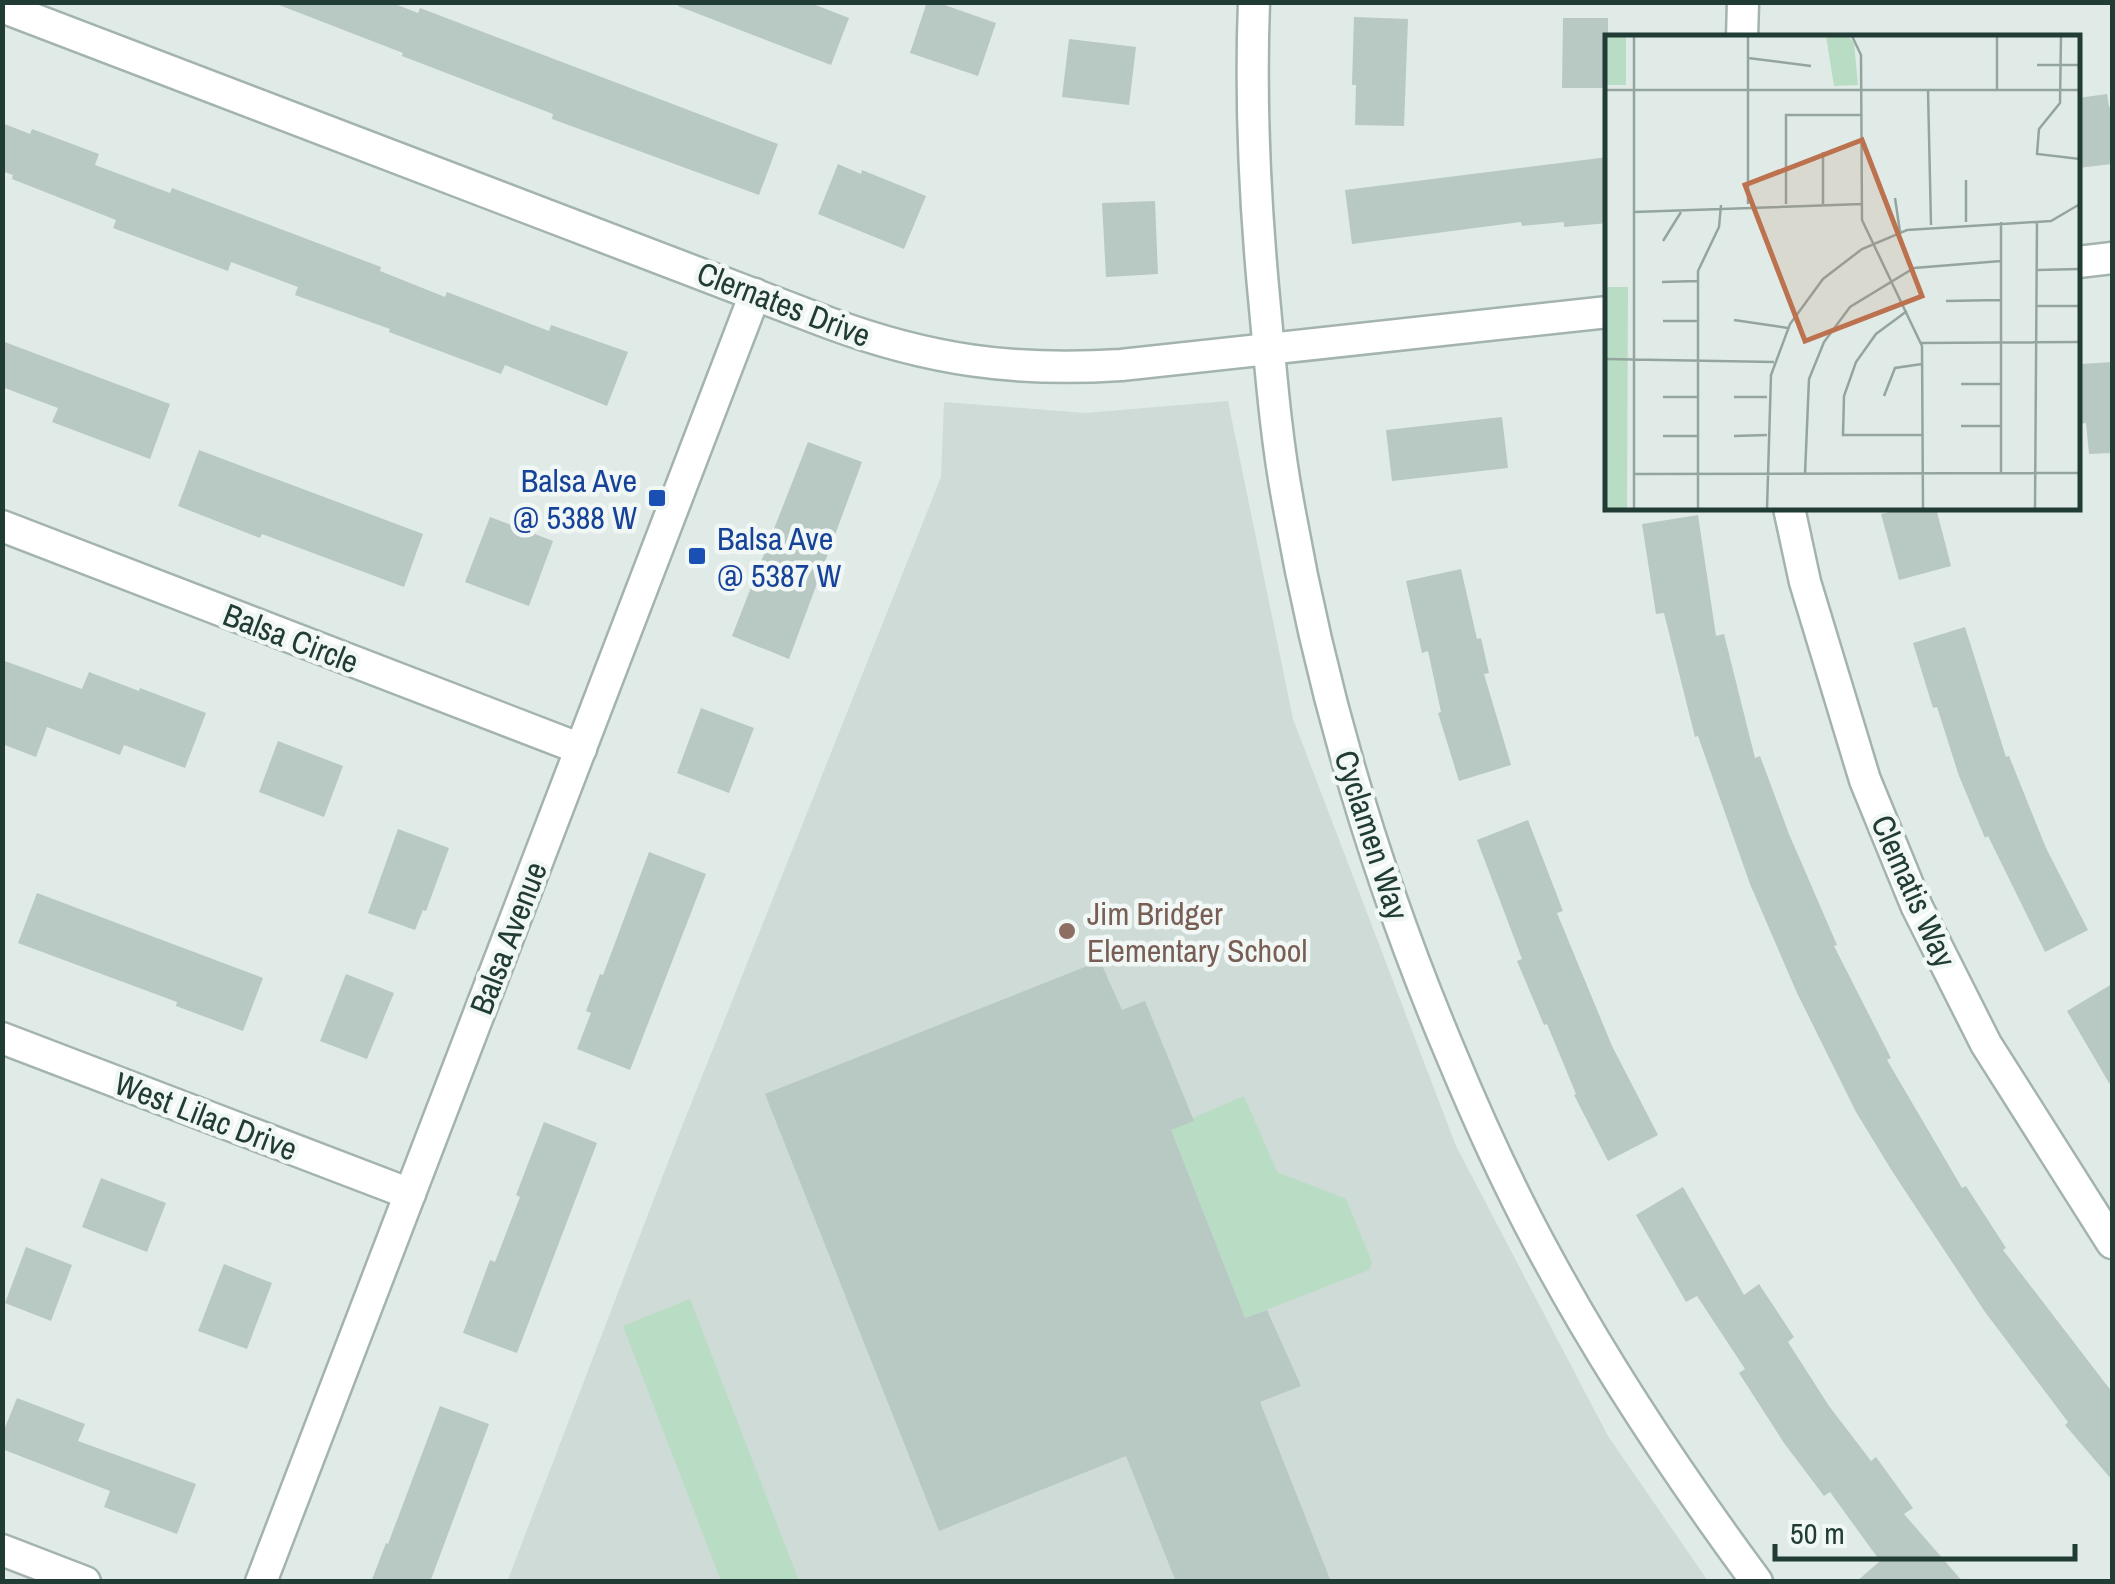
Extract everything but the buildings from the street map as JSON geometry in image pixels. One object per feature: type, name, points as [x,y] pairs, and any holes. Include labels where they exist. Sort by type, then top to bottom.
[{"type":"street","name":"Cyclamen Way","points":[[1254,2],[1252,135],[1256,218],[1287,498],[1304,590],[1368,830],[1430,1006],[1548,1259],[1632,1401],[1756,1582]]},
{"type":"street","points":[[1742,2],[1742,35]]},
{"type":"street","name":"Clernates Drive","points":[[2,7],[755,294],[892,344],[946,358],[1076,368],[1605,312]]},
{"type":"street","points":[[2080,262],[2112,258]]},
{"type":"street","name":"Balsa Avenue","points":[[262,1582],[755,294]]},
{"type":"street","name":"Clematis Way","points":[[1788,510],[1805,582],[1865,780],[1918,906],[1986,1044],[2112,1243]]},
{"type":"street","name":"Balsa Circle","points":[[2,526],[580,749]]},
{"type":"street","name":"West Lilac Drive","points":[[2,1038],[410,1194]]},
{"type":"street","points":[[2,1550],[85,1582]]},
{"type":"shaded area","name":"Jim Bridger Elementary School","points":[[1228,401],[1293,719],[1456,1146],[1608,1436],[1708,1581],[507,1582],[675,1144],[941,477],[944,402],[1085,413]]},
{"type":"green space","points":[[1244,1096],[1277,1172],[1346,1199],[1372,1262],[1369,1270],[1245,1318],[1171,1130]]},
{"type":"green space","points":[[690,1299],[799,1581],[721,1581],[623,1326]]},
{"type":"place","name":"Balsa Ave @ 5388 W","points":[[657,498]]},
{"type":"place","name":"Balsa Ave @ 5387 W","points":[[697,556]]},
{"type":"place","name":"Jim Bridger Elementary School","points":[[1067,931]]}]
